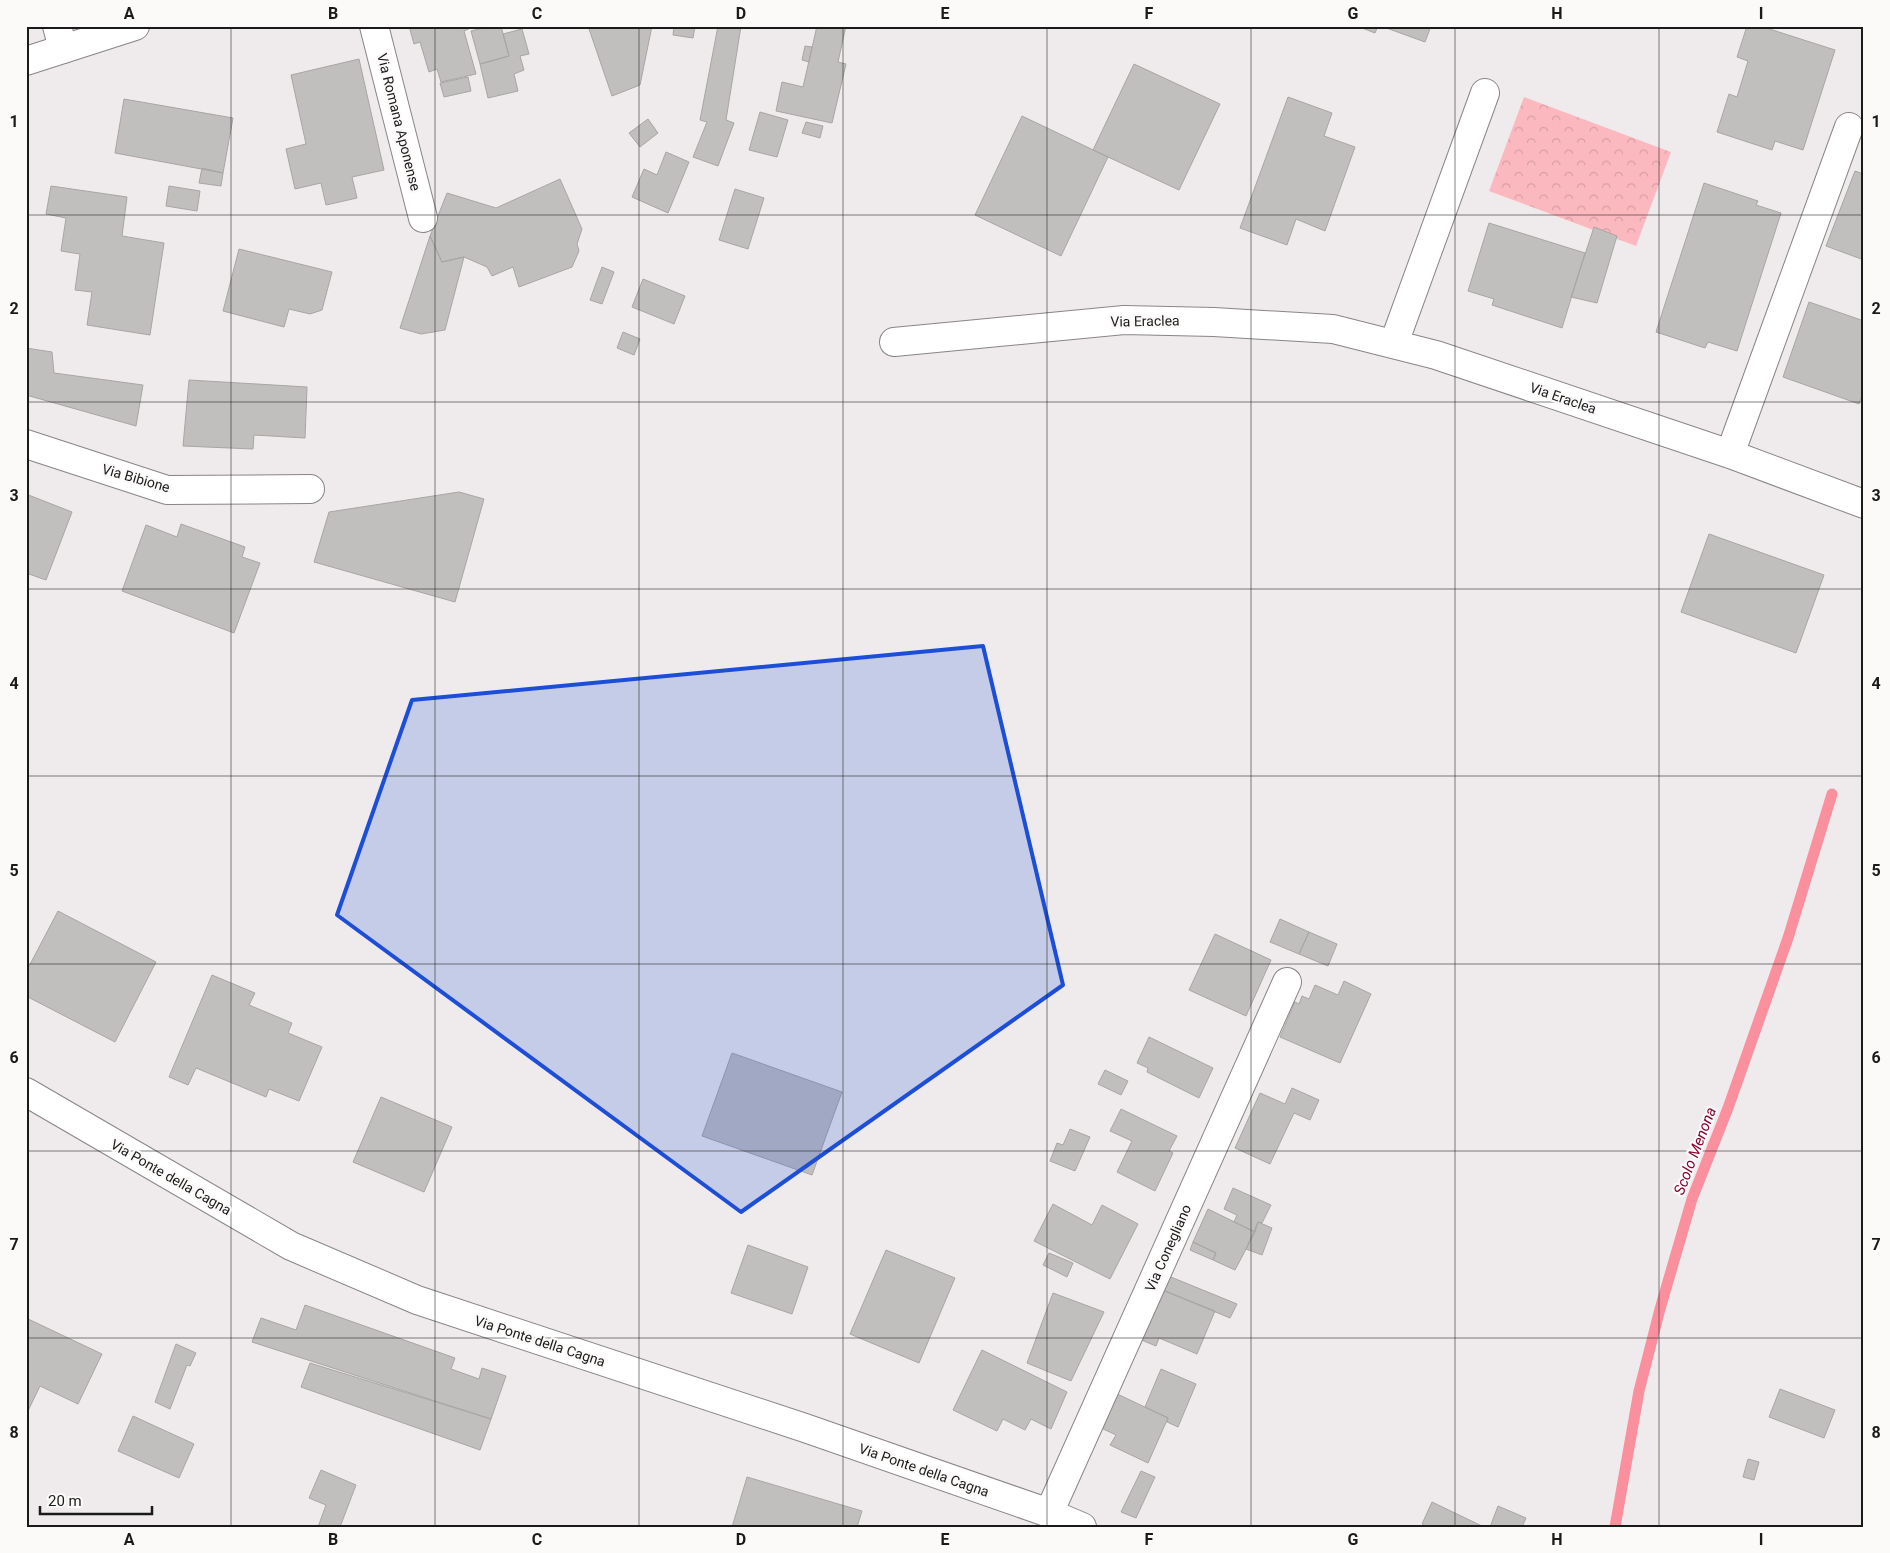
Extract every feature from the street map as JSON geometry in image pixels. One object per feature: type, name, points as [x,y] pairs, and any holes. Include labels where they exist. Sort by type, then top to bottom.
[{"type":"street","points":[[26,61],[60,38],[135,26]]},
{"type":"street","name":"Via Romana Aponense","points":[[374,26],[423,218]]},
{"type":"street","points":[[1394,344],[1485,93]]},
{"type":"street","points":[[1730,454],[1849,127]]},
{"type":"street","name":"Via Eraclea","points":[[894,342],[1124,320],[1333,328],[1436,355],[1730,454],[1864,504]]},
{"type":"street","name":"Via Bibione","points":[[26,444],[167,490],[310,489]]},
{"type":"street","name":"Via Conegliano","points":[[1049,1513],[1287,982]]},
{"type":"street","name":"Via Ponte della Cagna","points":[[26,1092],[291,1246],[417,1300],[805,1428],[1049,1513],[1082,1527]]},
{"type":"highlighted area","points":[[983,646],[1063,985],[741,1212],[337,915],[412,700]]},
{"type":"green space","points":[[1524,97],[1671,152],[1636,246],[1489,191]]},
{"type":"building","points":[[409,26],[475,26],[464,31],[476,74],[441,82],[437,69],[429,72],[420,42],[414,44]]},
{"type":"building","points":[[491,26],[501,26],[509,56],[480,64],[471,31]]},
{"type":"building","points":[[588,26],[652,26],[640,85],[612,96]]},
{"type":"building","points":[[674,26],[695,26],[693,38],[673,35]]},
{"type":"building","points":[[718,26],[741,26],[726,120],[734,123],[718,166],[693,157],[707,122],[700,120]]},
{"type":"building","points":[[817,26],[846,26],[838,62],[846,64],[832,123],[776,111],[782,82],[803,87]]},
{"type":"building","points":[[1357,26],[1378,26],[1375,33]]},
{"type":"building","points":[[1381,26],[1431,26],[1425,42]]},
{"type":"building","points":[[1747,26],[1760,26],[1835,50],[1803,150],[1775,141],[1772,150],[1717,132],[1729,94],[1737,97],[1748,61],[1737,57]]},
{"type":"building","points":[[522,29],[529,54],[520,56],[524,70],[514,74],[518,91],[488,98],[480,64],[509,56],[503,34]]},
{"type":"building","points":[[805,46],[812,47],[809,62],[802,60]]},
{"type":"building","points":[[359,59],[384,170],[352,177],[357,198],[326,205],[321,183],[295,189],[286,149],[306,144],[291,75]]},
{"type":"building","points":[[1134,64],[1220,104],[1179,190],[1093,150]]},
{"type":"building","points":[[468,77],[471,91],[444,97],[440,83]]},
{"type":"building","points":[[1288,97],[1332,113],[1324,136],[1355,147],[1325,231],[1296,219],[1287,245],[1240,228]]},
{"type":"building","points":[[124,99],[233,118],[223,173],[115,153]]},
{"type":"building","points":[[760,112],[788,120],[777,157],[749,150]]},
{"type":"building","points":[[1022,116],[1108,157],[1061,256],[975,215]]},
{"type":"building","points":[[648,119],[658,133],[640,147],[629,133]]},
{"type":"building","points":[[806,122],[823,126],[820,138],[802,133]]},
{"type":"building","points":[[666,152],[689,162],[668,213],[632,197],[644,169],[657,175]]},
{"type":"building","points":[[202,168],[223,173],[221,186],[199,183]]},
{"type":"building","points":[[1855,171],[1864,174],[1864,260],[1826,246]]},
{"type":"building","points":[[560,179],[582,229],[577,244],[579,251],[572,267],[519,287],[513,267],[492,276],[487,267],[464,257],[442,262],[430,236],[447,193],[496,208]]},
{"type":"building","points":[[1704,183],[1758,201],[1756,205],[1781,213],[1737,351],[1708,342],[1705,348],[1656,332]]},
{"type":"building","points":[[51,186],[127,197],[122,236],[164,243],[150,335],[87,325],[92,292],[75,290],[80,254],[61,251],[66,218],[46,214]]},
{"type":"building","points":[[169,186],[200,191],[197,211],[166,206]]},
{"type":"building","points":[[735,189],[764,198],[748,249],[719,240]]},
{"type":"building","points":[[1489,223],[1585,253],[1562,328],[1492,305],[1494,299],[1468,291]]},
{"type":"building","points":[[1594,227],[1617,236],[1597,303],[1571,297]]},
{"type":"building","points":[[430,236],[442,262],[464,257],[445,330],[421,334],[400,328]]},
{"type":"building","points":[[239,249],[332,272],[322,310],[310,314],[289,309],[284,327],[223,311]]},
{"type":"building","points":[[602,267],[614,272],[602,304],[590,300]]},
{"type":"building","points":[[643,279],[685,296],[674,324],[632,307]]},
{"type":"building","points":[[1809,302],[1864,321],[1864,390],[1859,404],[1783,377]]},
{"type":"building","points":[[623,332],[640,339],[634,355],[617,348]]},
{"type":"building","points":[[26,348],[52,352],[54,373],[143,385],[136,426],[26,395]]},
{"type":"building","points":[[189,380],[307,387],[305,438],[254,435],[253,449],[183,446]]},
{"type":"building","points":[[459,492],[484,499],[455,602],[314,562],[329,512]]},
{"type":"building","points":[[26,494],[72,512],[46,580],[26,573]]},
{"type":"building","points":[[181,524],[245,547],[242,557],[260,563],[234,633],[122,591],[146,525],[177,537]]},
{"type":"building","points":[[1709,534],[1824,575],[1796,653],[1681,612]]},
{"type":"building","points":[[58,911],[156,962],[115,1042],[26,996],[26,972]]},
{"type":"building","points":[[1280,919],[1309,932],[1299,954],[1270,942]]},
{"type":"building","points":[[1309,932],[1337,944],[1328,966],[1299,954]]},
{"type":"building","points":[[1215,934],[1271,960],[1246,1016],[1189,990]]},
{"type":"building","points":[[212,975],[255,993],[249,1005],[292,1023],[288,1033],[322,1047],[299,1101],[269,1089],[266,1097],[196,1068],[188,1085],[169,1077]]},
{"type":"building","points":[[1344,981],[1371,994],[1340,1063],[1280,1037],[1295,1002],[1299,1004],[1302,996],[1309,999],[1315,985],[1338,995]]},
{"type":"building","points":[[1149,1037],[1213,1068],[1199,1098],[1147,1072],[1148,1068],[1137,1063]]},
{"type":"building","points":[[732,1053],[842,1092],[812,1175],[702,1136]]},
{"type":"building","points":[[1105,1070],[1128,1081],[1121,1095],[1098,1084]]},
{"type":"building","points":[[1292,1088],[1319,1100],[1310,1120],[1294,1113],[1270,1164],[1235,1148],[1260,1093],[1285,1104]]},
{"type":"building","points":[[381,1097],[452,1127],[424,1192],[353,1162]]},
{"type":"building","points":[[1121,1109],[1177,1136],[1169,1151],[1173,1153],[1155,1191],[1117,1172],[1132,1141],[1110,1131]]},
{"type":"building","points":[[1070,1129],[1090,1137],[1075,1171],[1050,1161],[1057,1143],[1063,1145]]},
{"type":"building","points":[[1233,1188],[1271,1205],[1262,1223],[1258,1222],[1255,1232],[1234,1222],[1237,1215],[1224,1209]]},
{"type":"building","points":[[1053,1204],[1092,1225],[1102,1205],[1138,1224],[1110,1279],[1034,1241]]},
{"type":"building","points":[[1208,1209],[1255,1232],[1235,1270],[1213,1260],[1216,1253],[1193,1242]]},
{"type":"building","points":[[1258,1222],[1272,1228],[1262,1255],[1246,1249]]},
{"type":"building","points":[[1193,1242],[1216,1253],[1213,1260],[1190,1250]]},
{"type":"building","points":[[748,1245],[808,1267],[792,1314],[731,1293]]},
{"type":"building","points":[[886,1250],[955,1278],[919,1363],[850,1334]]},
{"type":"building","points":[[1049,1253],[1073,1263],[1067,1277],[1043,1265]]},
{"type":"building","points":[[1166,1275],[1237,1304],[1230,1318],[1160,1289]]},
{"type":"building","points":[[1160,1289],[1215,1311],[1197,1354],[1159,1338],[1156,1346],[1139,1339]]},
{"type":"building","points":[[1053,1293],[1104,1312],[1071,1381],[1027,1363]]},
{"type":"building","points":[[305,1305],[455,1358],[451,1369],[479,1379],[482,1368],[506,1376],[491,1419],[252,1342],[261,1318],[296,1330]]},
{"type":"building","points":[[26,1318],[102,1354],[78,1404],[40,1386],[26,1415]]},
{"type":"building","points":[[176,1344],[196,1353],[190,1366],[187,1365],[170,1409],[155,1402]]},
{"type":"building","points":[[982,1350],[1067,1392],[1051,1429],[1031,1419],[1025,1430],[1003,1419],[997,1431],[953,1410]]},
{"type":"building","points":[[310,1363],[491,1419],[480,1450],[301,1387]]},
{"type":"building","points":[[1161,1369],[1196,1384],[1178,1427],[1167,1422],[1168,1418],[1145,1407]]},
{"type":"building","points":[[1780,1389],[1835,1410],[1824,1438],[1769,1417]]},
{"type":"building","points":[[1113,1392],[1168,1418],[1148,1463],[1110,1445],[1116,1435],[1097,1426]]},
{"type":"building","points":[[133,1416],[194,1444],[179,1478],[118,1451]]},
{"type":"building","points":[[1748,1459],[1759,1462],[1754,1480],[1743,1477]]},
{"type":"building","points":[[321,1470],[356,1485],[340,1527],[318,1527],[326,1505],[309,1498]]},
{"type":"building","points":[[1141,1471],[1155,1477],[1136,1518],[1121,1512]]},
{"type":"building","points":[[747,1477],[862,1511],[857,1527],[732,1527]]},
{"type":"building","points":[[1432,1502],[1484,1527],[1428,1527],[1422,1524]]},
{"type":"building","points":[[1498,1506],[1526,1518],[1522,1527],[1490,1527]]},
{"type":"waterway","name":"Scolo Menona","points":[[1615,1527],[1639,1391],[1660,1309],[1692,1199],[1728,1108],[1788,938],[1832,794]]}]
